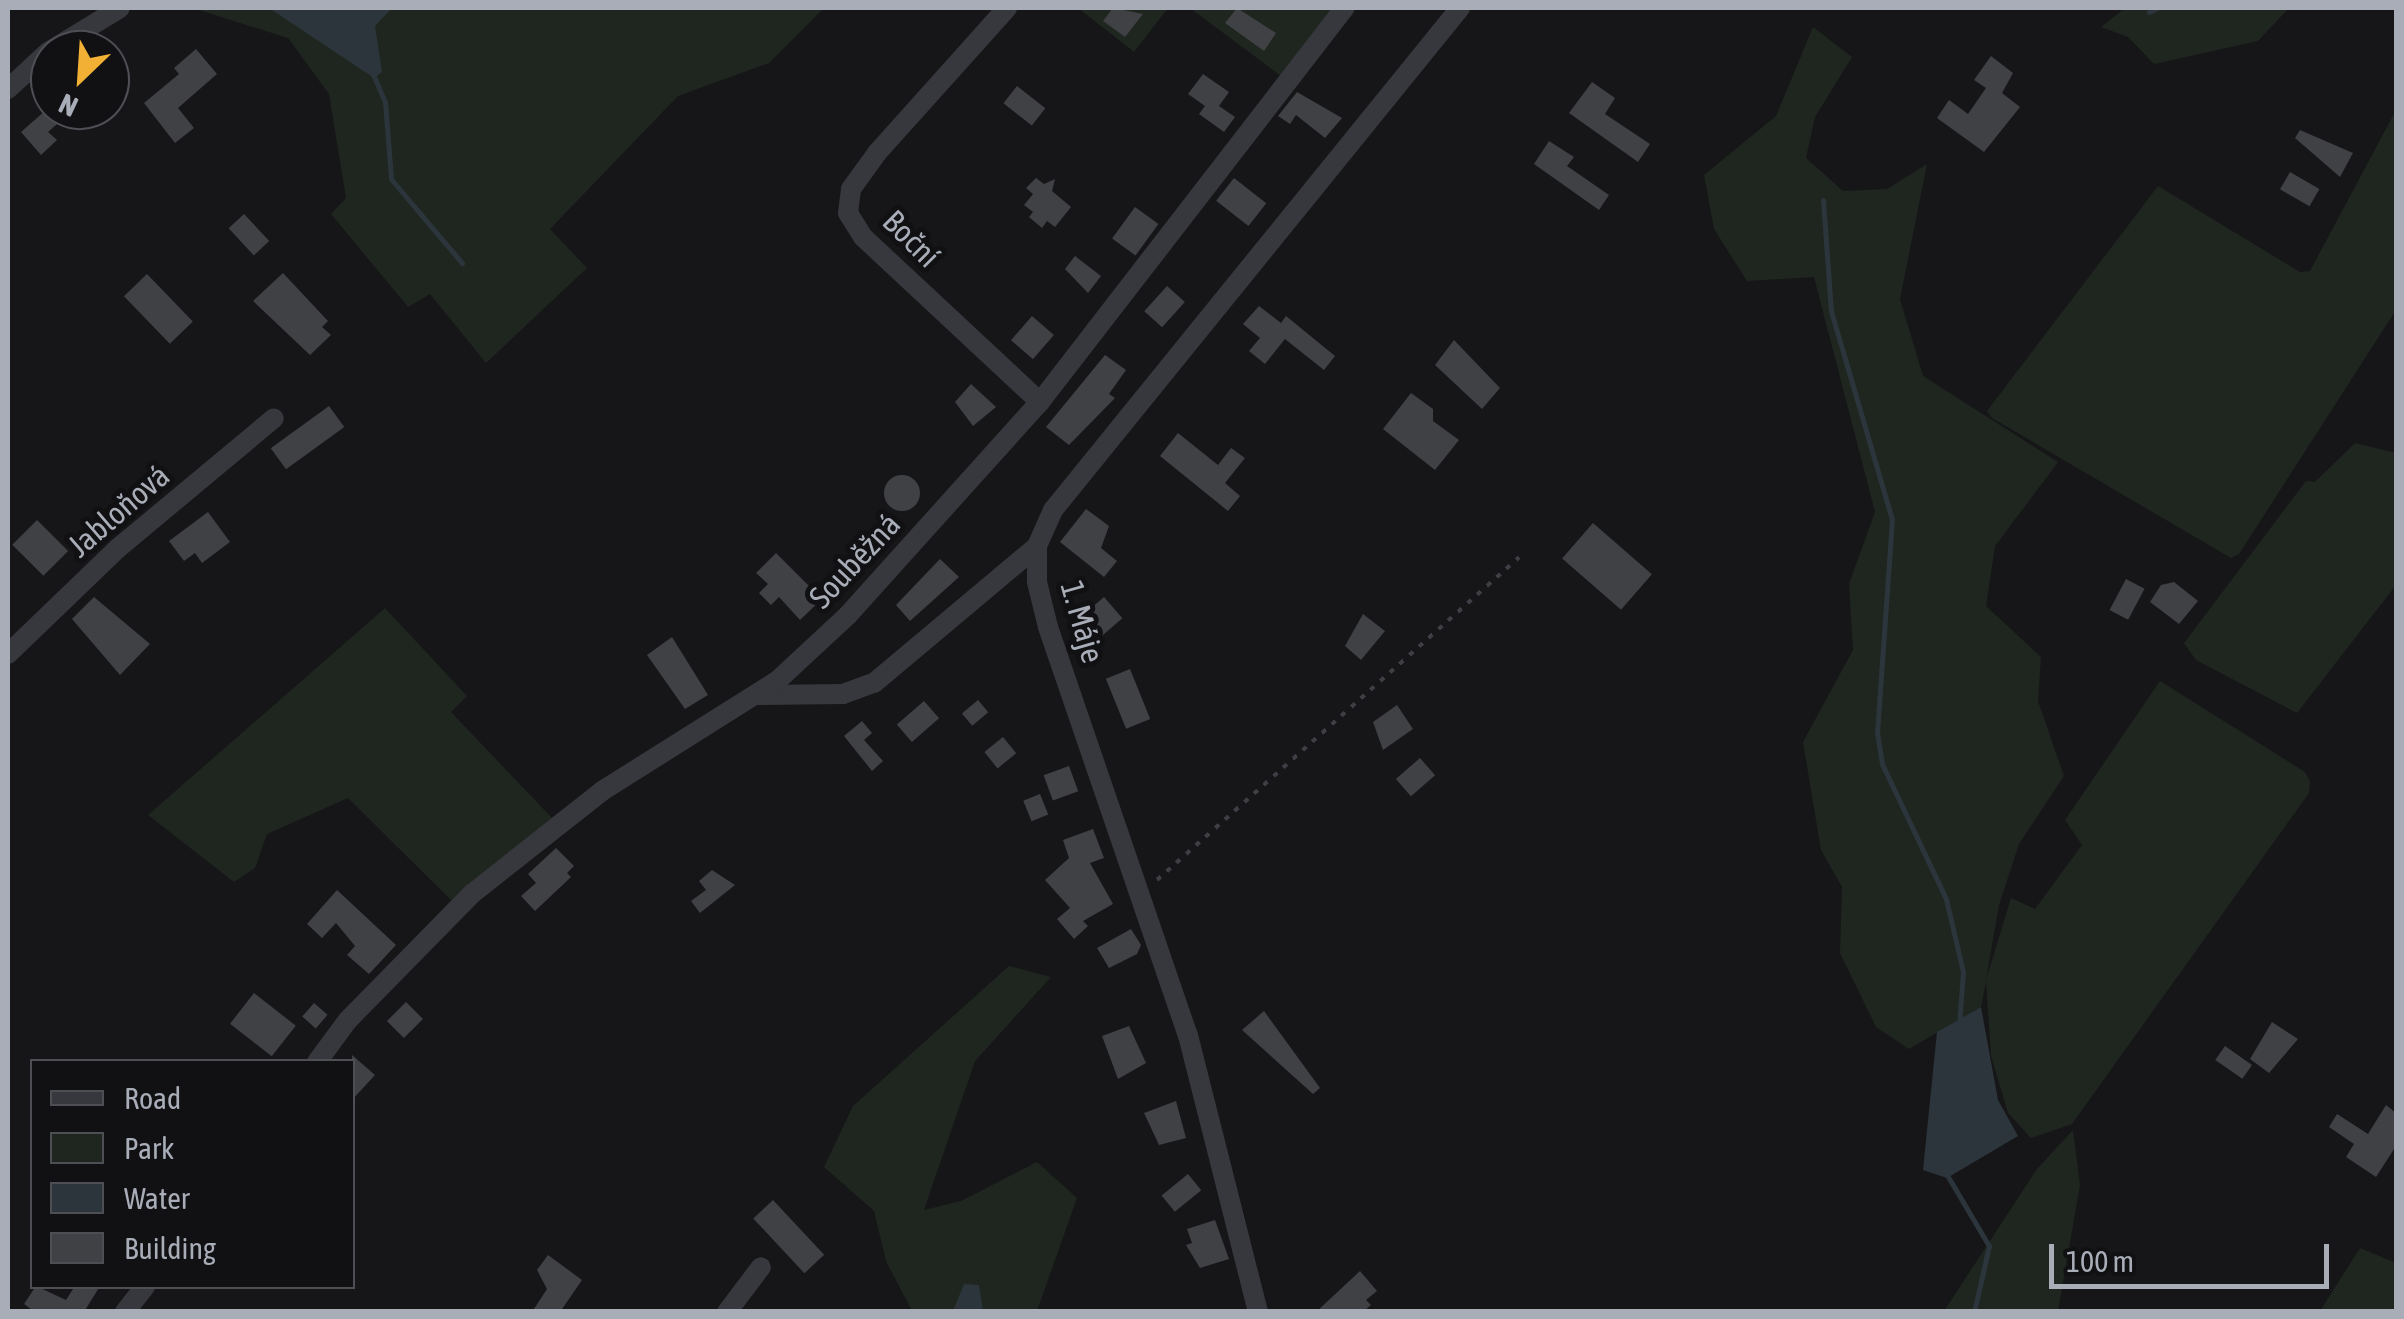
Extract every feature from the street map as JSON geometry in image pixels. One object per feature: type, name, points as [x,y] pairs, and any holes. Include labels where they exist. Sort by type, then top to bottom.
[{"type":"street","points":[[8,89],[48,52],[120,8]]},
{"type":"street","name":"Boční","points":[[1007,8],[877,153],[851,190],[848,213],[863,237],[1040,402]]},
{"type":"street","name":"Souběžná","points":[[319,1059],[348,1020],[473,894],[602,791],[755,695],[848,615],[1040,402],[1344,8]]},
{"type":"street","name":"1. Máje","points":[[1258,1312],[1188,1036],[1048,627],[1037,582],[1037,546],[1053,510],[1460,8]]},
{"type":"street","name":"Jabloňová","points":[[8,654],[117,549],[274,418]]},
{"type":"street","points":[[755,695],[844,694],[874,683],[1037,546]]},
{"type":"street","points":[[728,1312],[761,1266]]},
{"type":"street","points":[[125,1312],[142,1289]]},
{"type":"path","points":[[1142,893],[1520,556]]},
{"type":"green space","points":[[193,8],[824,8],[769,63],[678,96],[550,229],[587,268],[486,363],[430,294],[408,307],[331,214],[346,198],[329,94],[288,38]]},
{"type":"green space","points":[[1078,8],[1168,8],[1134,52]]},
{"type":"green space","points":[[1190,8],[1334,8],[1281,76]]},
{"type":"green space","points":[[2125,8],[2289,8],[2258,41],[2154,64],[2128,37],[2101,27]]},
{"type":"green space","points":[[1813,27],[1852,57],[1815,117],[1806,158],[1843,191],[1887,189],[1927,164],[1900,299],[1923,376],[2058,462],[1995,546],[1986,606],[2041,657],[2038,701],[2064,776],[2019,844],[1999,905],[1986,980],[2011,898],[2035,909],[2082,845],[2065,820],[2160,681],[2305,772],[2310,782],[2309,793],[2072,1124],[2031,1138],[2008,1113],[1991,1056],[1986,982],[1981,1007],[1909,1049],[1876,1027],[1840,953],[1842,887],[1821,850],[1803,742],[1853,650],[1849,584],[1875,512],[1814,277],[1747,281],[1714,229],[1704,175],[1776,116]]},
{"type":"green space","points":[[2396,110],[2396,310],[2239,554],[2231,558],[1992,418],[1987,411],[2158,186],[2300,272],[2310,271]]},
{"type":"green space","points":[[2355,443],[2396,453],[2396,585],[2297,713],[2196,660],[2184,643],[2306,481],[2315,482]]},
{"type":"green space","points":[[385,608],[467,696],[451,712],[552,818],[455,904],[348,798],[267,834],[255,868],[234,882],[148,815]]},
{"type":"green space","points":[[1009,966],[1051,977],[975,1061],[924,1210],[961,1201],[1037,1162],[1077,1198],[1037,1311],[912,1311],[886,1261],[874,1211],[824,1167],[853,1106]]},
{"type":"green space","points":[[2073,1130],[2080,1185],[2058,1311],[1944,1311],[2037,1169]]},
{"type":"green space","points":[[2360,1248],[2396,1263],[2396,1311],[2320,1311]]},
{"type":"water","points":[[269,8],[392,8],[375,26],[382,72],[374,78]]},
{"type":"water","points":[[1981,1007],[1998,1100],[2018,1136],[1947,1178],[1923,1170],[1937,1032]]},
{"type":"water","points":[[964,1284],[979,1285],[983,1311],[953,1311]]},
{"type":"building","points":[[1113,8],[1143,14],[1125,37],[1103,21]]},
{"type":"building","points":[[1237,8],[1276,33],[1264,51],[1225,23]]},
{"type":"building","points":[[196,49],[217,74],[178,108],[194,128],[175,143],[144,103],[179,74],[174,68]]},
{"type":"building","points":[[1991,56],[2013,73],[2002,93],[2020,107],[1984,152],[1937,118],[1949,100],[1968,114],[1986,88],[1974,80]]},
{"type":"building","points":[[1203,74],[1229,92],[1219,106],[1235,117],[1224,132],[1199,114],[1205,106],[1188,94]]},
{"type":"building","points":[[1592,82],[1615,98],[1605,114],[1650,144],[1638,162],[1569,113]]},
{"type":"building","points":[[1017,86],[1045,108],[1032,126],[1003,103]]},
{"type":"building","points":[[1297,92],[1342,118],[1325,138],[1296,115],[1290,124],[1278,116]]},
{"type":"building","points":[[30,124],[30,130],[50,130],[48,132],[57,140],[41,155],[21,132]]},
{"type":"building","points":[[2300,130],[2353,153],[2340,177],[2295,138]]},
{"type":"building","points":[[1549,141],[1574,157],[1567,166],[1609,195],[1599,210],[1534,164]]},
{"type":"building","points":[[2290,172],[2319,189],[2309,206],[2280,189]]},
{"type":"building","points":[[1036,178],[1044,184],[1055,179],[1052,191],[1071,207],[1055,227],[1047,221],[1042,228],[1029,217],[1033,212],[1024,205],[1033,194],[1026,188]]},
{"type":"building","points":[[1234,178],[1266,203],[1248,226],[1216,201]]},
{"type":"building","points":[[1135,207],[1158,224],[1136,256],[1112,239]]},
{"type":"building","points":[[244,214],[269,241],[254,255],[229,228]]},
{"type":"building","points":[[1075,256],[1101,276],[1088,293],[1065,269]]},
{"type":"building","points":[[283,273],[328,321],[322,327],[331,335],[310,355],[253,301]]},
{"type":"building","points":[[147,274],[193,321],[170,344],[124,296]]},
{"type":"building","points":[[1167,286],[1185,302],[1162,327],[1144,311]]},
{"type":"building","points":[[1259,306],[1281,323],[1286,316],[1335,356],[1324,370],[1285,339],[1265,364],[1249,351],[1260,338],[1243,324]]},
{"type":"building","points":[[1032,316],[1054,335],[1033,359],[1011,340]]},
{"type":"building","points":[[1454,340],[1500,388],[1482,409],[1435,365]]},
{"type":"building","points":[[1105,355],[1126,370],[1109,394],[1115,398],[1069,445],[1046,427]]},
{"type":"building","points":[[971,384],[996,407],[973,426],[955,402]]},
{"type":"building","points":[[1411,393],[1433,409],[1433,421],[1459,440],[1435,470],[1383,429]]},
{"type":"building","points":[[329,406],[344,427],[286,469],[271,448]]},
{"type":"building","points":[[1178,433],[1218,465],[1231,448],[1245,458],[1225,483],[1240,496],[1228,511],[1160,456]]},
{"type":"building","points":[[902,475],[915,480],[920,493],[915,506],[902,511],[889,506],[884,493],[889,480]]},
{"type":"building","points":[[1086,509],[1109,526],[1101,548],[1117,561],[1104,577],[1060,542]]},
{"type":"building","points":[[208,512],[230,542],[202,563],[195,553],[184,561],[169,541]]},
{"type":"building","points":[[37,520],[68,551],[43,576],[12,545]]},
{"type":"building","points":[[1593,523],[1652,574],[1621,610],[1562,558]]},
{"type":"building","points":[[776,553],[822,599],[800,620],[779,597],[771,605],[759,593],[768,584],[756,573]]},
{"type":"building","points":[[940,559],[959,577],[910,621],[896,605]]},
{"type":"building","points":[[2126,579],[2145,589],[2128,620],[2110,610]]},
{"type":"building","points":[[2174,582],[2198,601],[2179,624],[2150,602],[2161,585]]},
{"type":"building","points":[[94,597],[150,644],[120,675],[72,619]]},
{"type":"building","points":[[1104,597],[1122,618],[1096,641],[1078,620]]},
{"type":"building","points":[[1363,614],[1385,631],[1361,660],[1345,646]]},
{"type":"building","points":[[672,637],[708,695],[685,709],[647,655]]},
{"type":"building","points":[[1130,669],[1150,719],[1126,729],[1106,679]]},
{"type":"building","points":[[978,700],[988,712],[972,726],[962,713]]},
{"type":"building","points":[[924,701],[939,718],[912,742],[897,725]]},
{"type":"building","points":[[1397,705],[1413,729],[1383,750],[1373,722]]},
{"type":"building","points":[[862,721],[872,733],[864,740],[883,761],[872,771],[844,736]]},
{"type":"building","points":[[1003,737],[1016,753],[998,768],[984,752]]},
{"type":"building","points":[[1420,758],[1435,775],[1411,796],[1396,779]]},
{"type":"building","points":[[1069,766],[1078,791],[1053,801],[1044,775]]},
{"type":"building","points":[[1040,794],[1048,814],[1032,821],[1023,801]]},
{"type":"building","points":[[1093,829],[1104,858],[1090,863],[1113,904],[1083,921],[1088,926],[1074,939],[1057,919],[1070,908],[1045,880],[1069,858],[1063,840]]},
{"type":"building","points":[[556,848],[574,866],[567,873],[571,877],[535,911],[521,896],[536,883],[528,874]]},
{"type":"building","points":[[712,870],[735,885],[700,913],[691,901],[706,890],[699,881]]},
{"type":"building","points":[[337,890],[396,945],[369,974],[347,955],[355,946],[336,923],[322,938],[307,924]]},
{"type":"building","points":[[1131,929],[1141,945],[1137,954],[1109,968],[1097,948]]},
{"type":"building","points":[[254,993],[296,1026],[272,1056],[230,1024]]},
{"type":"building","points":[[406,1002],[423,1019],[404,1038],[387,1021]]},
{"type":"building","points":[[314,1003],[328,1015],[316,1028],[302,1017]]},
{"type":"building","points":[[1264,1011],[1320,1088],[1313,1094],[1242,1030]]},
{"type":"building","points":[[2272,1022],[2298,1039],[2269,1073],[2250,1059]]},
{"type":"building","points":[[1129,1026],[1146,1063],[1118,1079],[1102,1036]]},
{"type":"building","points":[[2225,1046],[2252,1065],[2242,1079],[2215,1060]]},
{"type":"building","points":[[352,1055],[375,1075],[355,1097],[355,1059]]},
{"type":"building","points":[[1176,1101],[1186,1138],[1159,1145],[1144,1113]]},
{"type":"building","points":[[2386,1105],[2396,1113],[2396,1146],[2376,1177],[2346,1157],[2354,1144],[2329,1127],[2337,1114],[2368,1134]]},
{"type":"building","points":[[1188,1174],[1201,1190],[1175,1212],[1162,1195]]},
{"type":"building","points":[[773,1200],[824,1255],[804,1273],[753,1218]]},
{"type":"building","points":[[1215,1220],[1229,1259],[1200,1268],[1186,1245],[1192,1243],[1187,1229]]},
{"type":"building","points":[[548,1255],[582,1280],[560,1312],[532,1312],[547,1289],[537,1270]]},
{"type":"building","points":[[1360,1271],[1377,1291],[1366,1300],[1371,1305],[1363,1312],[1316,1312]]},
{"type":"building","points":[[34,1289],[66,1300],[73,1289],[98,1289],[84,1312],[35,1312],[24,1304]]},
{"type":"waterway","points":[[2149,12],[2157,8]]},
{"type":"waterway","points":[[373,74],[385,102],[391,179],[462,263]]},
{"type":"waterway","points":[[1823,200],[1831,311],[1892,519],[1877,732],[1882,764],[1946,899],[1963,972],[1959,1025]]},
{"type":"waterway","points":[[1947,1175],[1989,1246],[1974,1312]]}]
